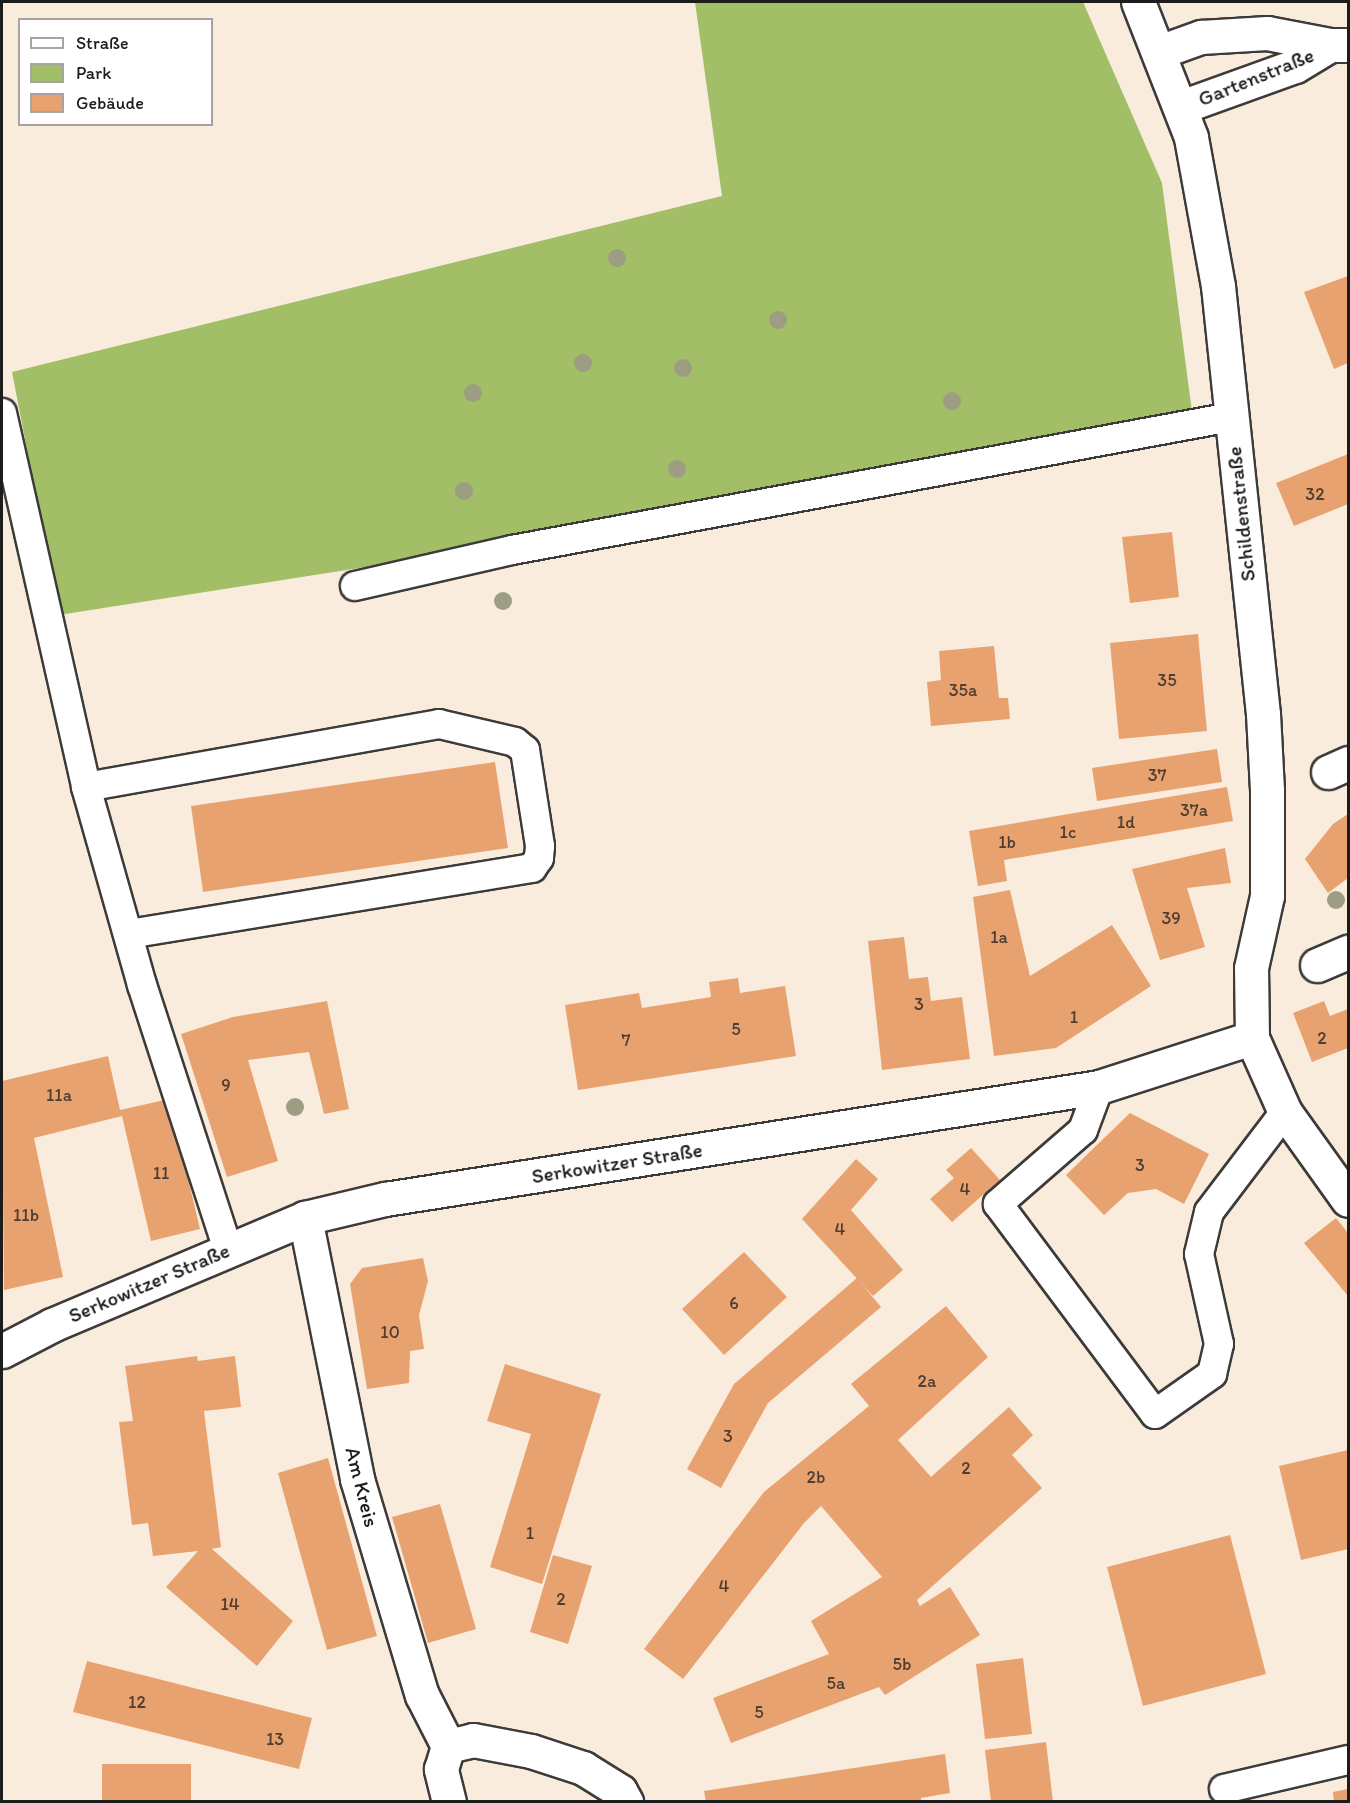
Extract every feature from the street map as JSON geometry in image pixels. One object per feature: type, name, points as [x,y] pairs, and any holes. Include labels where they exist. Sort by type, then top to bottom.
[{"type":"street","name":"Schildenstraße","points":[[1138,2],[1191,137],[1218,286],[1263,714],[1267,790],[1267,896],[1251,968],[1252,1038]]},
{"type":"street","name":"Gartenstraße","points":[[1159,52],[1201,37],[1267,33],[1339,45]]},
{"type":"street","name":"Gartenstraße","points":[[1181,108],[1294,66],[1339,45]]},
{"type":"street","points":[[1317,965],[1348,952]]},
{"type":"street","name":"Serkowitzer Straße","points":[[2,1351],[52,1325],[305,1218],[385,1199],[1099,1087],[1252,1038]]},
{"type":"street","points":[[1252,1038],[1285,1112],[1348,1200]]},
{"type":"street","name":"Am Kreis","points":[[305,1218],[357,1479],[422,1695],[448,1746]]},
{"type":"street","points":[[449,1802],[441,1769],[448,1746],[473,1740],[531,1751],[583,1768],[620,1791],[626,1802]]},
{"type":"lane","points":[[2,414],[86,787],[130,934],[142,985],[228,1250]]},
{"type":"lane","points":[[355,586],[512,550],[1231,417]]},
{"type":"lane","points":[[86,787],[439,724],[515,742],[525,750],[540,846],[539,858],[532,868],[130,934]]},
{"type":"lane","points":[[1099,1087],[1083,1130],[998,1204],[1155,1414],[1212,1374],[1219,1344],[1199,1254],[1209,1212],[1285,1112]]},
{"type":"lane","points":[[1224,1789],[1348,1760]]},
{"type":"green space","points":[[695,2],[1083,2],[1162,183],[1192,412],[684,517],[59,615],[12,372],[722,196]]},
{"type":"building","points":[[1348,276],[1348,363],[1334,369],[1304,292]]},
{"type":"building","points":[[1348,454],[1348,504],[1294,526],[1276,483]]},
{"type":"building","points":[[1172,532],[1179,597],[1130,603],[1122,537]]},
{"type":"building","points":[[1198,634],[1207,731],[1119,739],[1110,643]]},
{"type":"building","points":[[994,646],[999,698],[1008,698],[1010,719],[931,726],[927,682],[941,680],[939,651]]},
{"type":"building","points":[[1217,749],[1222,782],[1097,801],[1092,768]]},
{"type":"building","points":[[495,762],[508,848],[203,892],[191,806]]},
{"type":"building","points":[[1227,787],[1233,821],[1004,860],[1007,881],[978,886],[969,831]]},
{"type":"building","points":[[1348,814],[1348,878],[1328,893],[1305,859],[1333,824]]},
{"type":"building","points":[[1225,848],[1231,883],[1187,888],[1205,947],[1160,960],[1132,869]]},
{"type":"building","points":[[1010,890],[1030,976],[1112,925],[1151,986],[1056,1048],[994,1056],[973,897]]},
{"type":"building","points":[[904,937],[909,979],[928,977],[931,1001],[962,997],[970,1059],[882,1070],[868,941]]},
{"type":"building","points":[[738,978],[740,993],[785,986],[796,1056],[578,1090],[565,1005],[639,993],[642,1008],[711,997],[709,982]]},
{"type":"building","points":[[327,1001],[349,1109],[324,1114],[309,1052],[248,1060],[278,1161],[227,1177],[181,1034],[233,1017]]},
{"type":"building","points":[[1324,1001],[1330,1016],[1348,1009],[1348,1048],[1312,1062],[1293,1013]]},
{"type":"building","points":[[108,1056],[120,1110],[169,1099],[200,1229],[151,1241],[122,1116],[34,1138],[63,1277],[4,1290],[2,1081]]},
{"type":"building","points":[[1130,1113],[1209,1154],[1184,1204],[1156,1189],[1128,1193],[1104,1215],[1066,1175]]},
{"type":"building","points":[[971,1148],[1000,1180],[952,1222],[930,1199],[954,1178],[946,1170]]},
{"type":"building","points":[[856,1159],[878,1179],[851,1210],[903,1270],[873,1296],[802,1219]]},
{"type":"building","points":[[1336,1218],[1348,1233],[1348,1296],[1304,1243]]},
{"type":"building","points":[[744,1252],[787,1297],[724,1355],[682,1309]]},
{"type":"building","points":[[423,1258],[428,1281],[419,1315],[424,1349],[410,1351],[409,1383],[367,1389],[350,1284],[362,1268]]},
{"type":"building","points":[[857,1278],[881,1307],[768,1403],[721,1488],[687,1469],[734,1384]]},
{"type":"building","points":[[946,1306],[988,1357],[898,1440],[931,1477],[1009,1407],[1033,1435],[1012,1455],[1042,1488],[917,1600],[920,1606],[950,1587],[980,1635],[885,1695],[879,1687],[731,1743],[713,1698],[829,1654],[811,1621],[882,1577],[821,1506],[804,1523],[683,1679],[644,1649],[764,1492],[869,1406],[851,1384]]},
{"type":"building","points":[[197,1356],[198,1361],[235,1356],[241,1407],[204,1411],[221,1547],[212,1549],[293,1621],[257,1666],[166,1587],[198,1551],[153,1556],[148,1523],[132,1525],[119,1422],[133,1421],[125,1366]]},
{"type":"building","points":[[505,1364],[601,1394],[542,1584],[490,1567],[531,1434],[487,1421]]},
{"type":"building","points":[[1348,1450],[1348,1549],[1301,1560],[1279,1466]]},
{"type":"building","points":[[328,1458],[377,1636],[327,1650],[278,1473]]},
{"type":"building","points":[[440,1504],[476,1629],[428,1643],[392,1517]]},
{"type":"building","points":[[1230,1535],[1266,1674],[1143,1706],[1107,1567]]},
{"type":"building","points":[[553,1555],[592,1566],[568,1644],[530,1632]]},
{"type":"building","points":[[1023,1658],[1032,1734],[985,1739],[976,1664]]},
{"type":"building","points":[[87,1661],[312,1718],[299,1769],[73,1712]]},
{"type":"building","points":[[1046,1742],[1053,1802],[991,1802],[985,1750]]},
{"type":"building","points":[[945,1754],[950,1793],[921,1798],[921,1802],[706,1802],[704,1791]]},
{"type":"building","points":[[102,1764],[191,1764],[191,1802],[102,1802]]},
{"type":"building","points":[[1348,1789],[1348,1802],[1334,1802],[1333,1792]]}]
